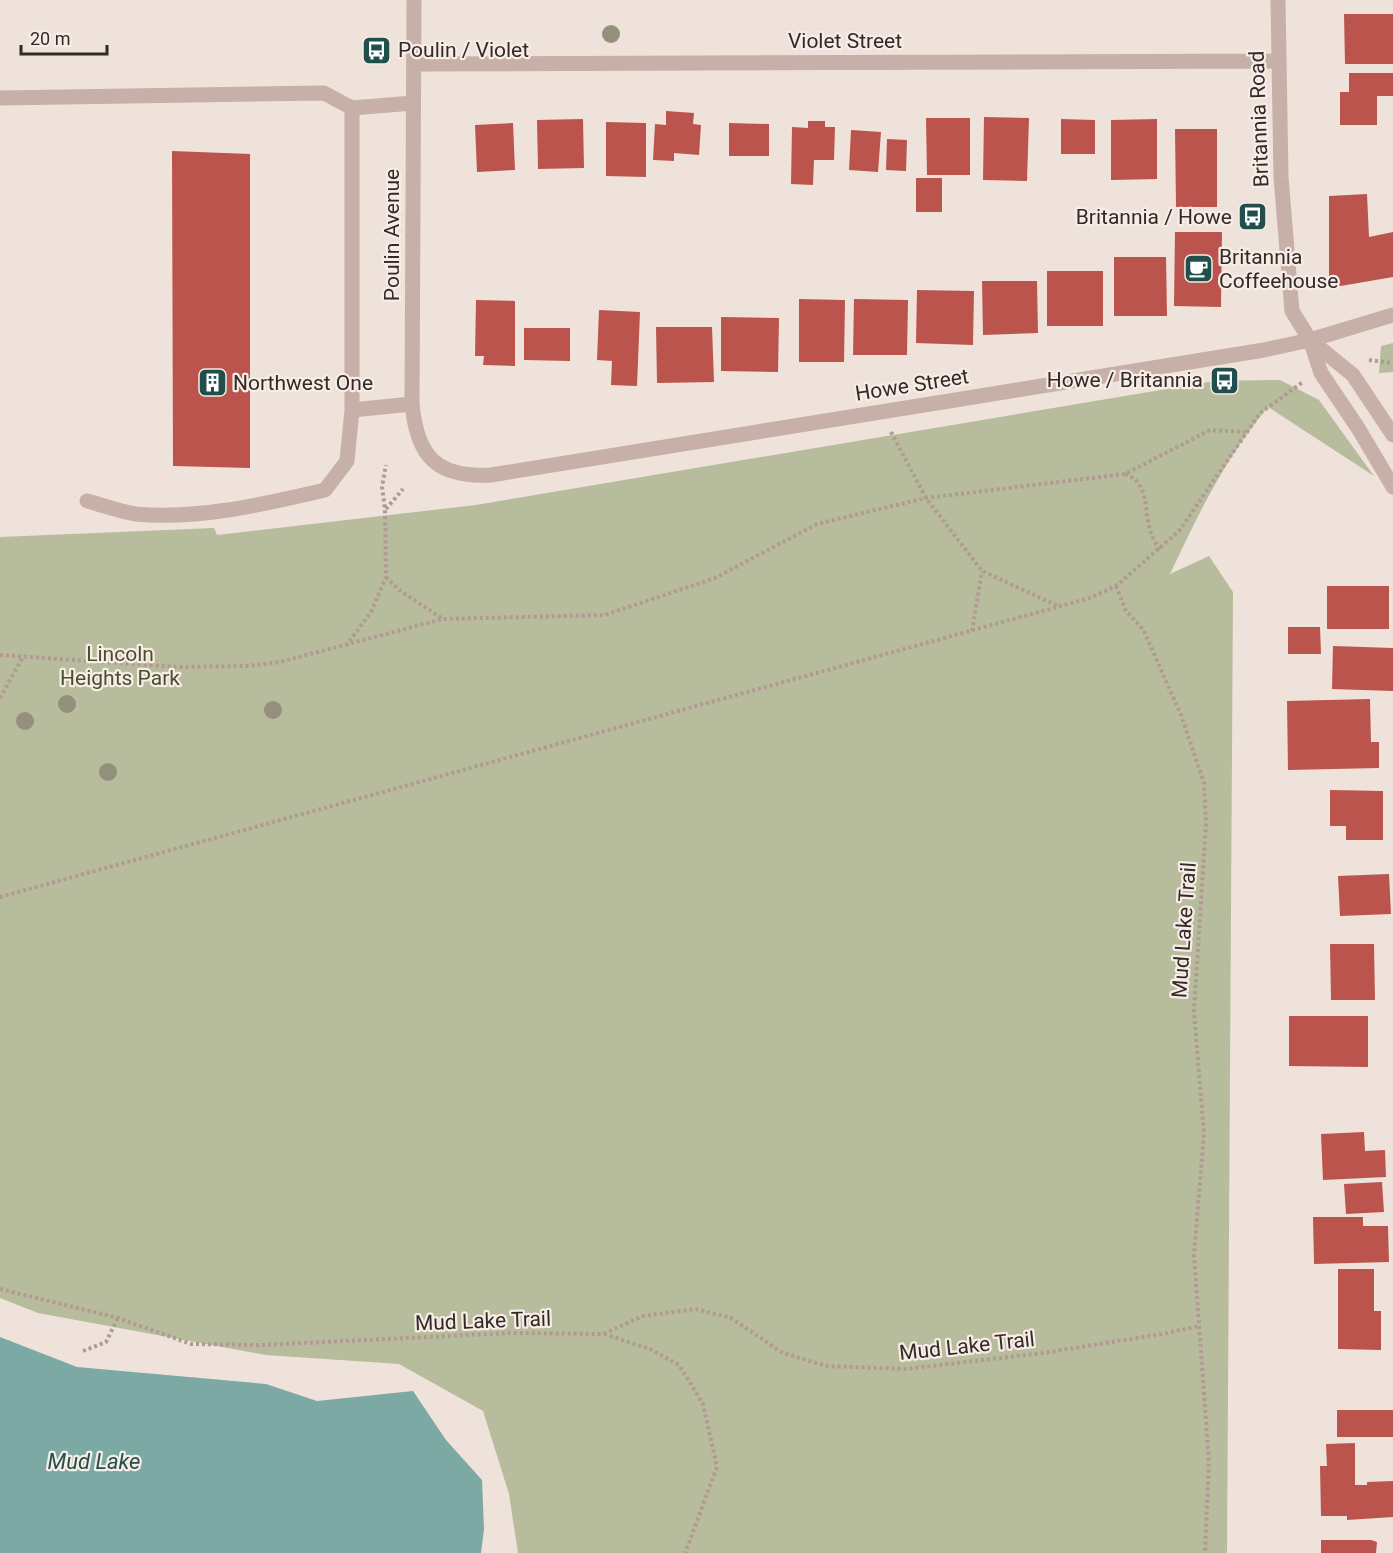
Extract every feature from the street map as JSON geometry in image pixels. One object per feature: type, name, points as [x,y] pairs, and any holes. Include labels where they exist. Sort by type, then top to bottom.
[{"type":"street","name":"Poulin Avenue","points":[[414,0],[412,404],[419,443],[436,464]]},
{"type":"street","name":"Britannia Road","points":[[1278,0],[1277,61],[1281,177],[1292,311],[1310,340],[1321,373],[1358,428],[1393,487]]},
{"type":"street","name":"Violet Street","points":[[414,64],[1277,61]]},
{"type":"street","points":[[0,98],[324,93],[352,108],[413,103]]},
{"type":"street","points":[[87,501],[135,514],[186,514],[325,490],[347,461],[352,410],[352,108]]},
{"type":"street","name":"Howe Street","points":[[436,464],[463,474],[491,475],[1310,340],[1393,315]]},
{"type":"street","name":"Britannia Road","points":[[1310,340],[1353,375],[1393,435]]},
{"type":"street","points":[[352,410],[412,404]]},
{"type":"path","points":[[1362,359],[1393,363]]},
{"type":"path","points":[[0,897],[1090,598],[1116,586],[1160,550],[1192,516],[1246,432],[1278,397],[1302,382]]},
{"type":"path","points":[[885,411],[890,429],[926,498],[982,571],[1060,607]]},
{"type":"path","points":[[0,655],[178,668],[247,666],[280,662],[443,619],[605,615],[715,578],[818,524],[926,498],[1125,474],[1210,430],[1246,432]]},
{"type":"path","points":[[346,646],[371,612],[386,577],[385,509],[382,487],[386,465]]},
{"type":"path","points":[[1125,474],[1134,477],[1141,486],[1150,532],[1160,550]]},
{"type":"path","points":[[385,509],[403,489]]},
{"type":"path","points":[[972,631],[982,571]]},
{"type":"path","points":[[386,577],[399,590],[443,619]]},
{"type":"path","name":"Mud Lake Trail","points":[[0,1289],[118,1318],[191,1344],[263,1346],[510,1333],[603,1334],[643,1316],[696,1309],[731,1318],[783,1353],[826,1366],[906,1369],[1043,1353],[1199,1326],[1194,1255],[1204,1133],[1194,1011],[1206,824],[1204,783],[1181,715],[1143,629],[1126,611],[1116,586]]},
{"type":"path","points":[[0,698],[23,657]]},
{"type":"path","points":[[82,1351],[106,1342],[118,1318]]},
{"type":"path","points":[[1199,1326],[1209,1462],[1205,1553]]},
{"type":"path","points":[[603,1334],[650,1349],[679,1365],[703,1404],[717,1467],[685,1553]]},
{"type":"green space","points":[[1393,343],[1393,372],[1379,373],[1381,346]]},
{"type":"green space","name":"Lincoln Heights Park","points":[[1280,380],[1319,400],[1374,476],[1268,407],[1225,467],[1170,574],[1209,556],[1233,592],[1227,1553],[518,1553],[509,1494],[483,1411],[399,1364],[266,1355],[38,1313],[0,1298],[0,537],[214,528],[217,535],[476,505],[1214,381]]},
{"type":"water","name":"Mud Lake","points":[[0,1337],[77,1367],[266,1384],[317,1401],[413,1391],[446,1440],[482,1480],[484,1529],[481,1553],[0,1553]]},
{"type":"building","points":[[1344,14],[1393,14],[1393,64],[1345,64]]},
{"type":"building","points":[[1349,73],[1393,73],[1393,96],[1377,96],[1377,125],[1340,125],[1340,92],[1349,92]]},
{"type":"building","points":[[666,111],[694,113],[693,124],[701,125],[699,155],[674,153],[674,161],[653,160],[655,124],[666,125]]},
{"type":"building","points":[[984,117],[1029,118],[1027,181],[983,180]]},
{"type":"building","points":[[926,118],[970,118],[970,175],[927,175]]},
{"type":"building","points":[[583,119],[584,168],[538,169],[537,120]]},
{"type":"building","points":[[1061,119],[1095,120],[1095,154],[1061,154]]},
{"type":"building","points":[[1157,119],[1157,179],[1111,180],[1111,120]]},
{"type":"building","points":[[808,121],[825,121],[825,127],[835,127],[834,160],[814,160],[813,185],[791,184],[792,127],[808,128]]},
{"type":"building","points":[[606,122],[646,123],[646,177],[606,176]]},
{"type":"building","points":[[513,123],[515,170],[477,172],[475,125]]},
{"type":"building","points":[[729,123],[769,124],[769,156],[729,156]]},
{"type":"building","points":[[1175,129],[1217,129],[1217,207],[1176,207]]},
{"type":"building","points":[[851,130],[881,132],[878,172],[849,170]]},
{"type":"building","points":[[887,139],[907,140],[906,171],[886,170]]},
{"type":"building","name":"Northwest One","points":[[172,151],[250,154],[250,468],[173,466]]},
{"type":"building","points":[[916,178],[942,178],[942,212],[916,212]]},
{"type":"building","points":[[1367,194],[1369,237],[1393,232],[1393,277],[1329,288],[1329,196]]},
{"type":"building","points":[[1175,232],[1222,232],[1221,307],[1174,306]]},
{"type":"building","points":[[1114,257],[1166,257],[1167,316],[1114,316]]},
{"type":"building","points":[[1047,271],[1103,271],[1103,326],[1047,326]]},
{"type":"building","points":[[982,281],[1037,281],[1038,333],[983,335]]},
{"type":"building","points":[[917,290],[974,291],[973,345],[916,343]]},
{"type":"building","points":[[799,299],[845,300],[844,362],[799,362]]},
{"type":"building","points":[[854,299],[908,300],[907,355],[853,355]]},
{"type":"building","points":[[476,300],[515,301],[515,366],[483,365],[484,356],[475,356]]},
{"type":"building","points":[[599,310],[640,312],[637,386],[611,385],[612,361],[597,360]]},
{"type":"building","points":[[721,317],[779,318],[778,372],[721,371]]},
{"type":"building","points":[[656,327],[712,327],[714,382],[657,383]]},
{"type":"building","points":[[524,328],[570,328],[570,361],[524,360]]},
{"type":"building","points":[[1327,586],[1389,586],[1389,629],[1327,629]]},
{"type":"building","points":[[1288,627],[1320,627],[1321,654],[1288,654]]},
{"type":"building","points":[[1333,646],[1393,648],[1393,691],[1332,689]]},
{"type":"building","points":[[1370,699],[1371,742],[1379,742],[1379,768],[1288,770],[1287,701]]},
{"type":"building","points":[[1330,790],[1383,791],[1383,840],[1346,840],[1346,826],[1330,826]]},
{"type":"building","points":[[1389,874],[1391,914],[1340,916],[1338,876]]},
{"type":"building","points":[[1330,944],[1374,944],[1375,1000],[1331,1000]]},
{"type":"building","points":[[1289,1016],[1368,1016],[1368,1067],[1289,1066]]},
{"type":"building","points":[[1364,1132],[1365,1151],[1385,1150],[1386,1177],[1323,1180],[1321,1134]]},
{"type":"building","points":[[1382,1182],[1384,1212],[1346,1214],[1344,1184]]},
{"type":"building","points":[[1313,1217],[1363,1217],[1363,1226],[1388,1226],[1389,1262],[1314,1264]]},
{"type":"building","points":[[1338,1269],[1374,1269],[1374,1311],[1381,1311],[1381,1350],[1338,1349]]},
{"type":"building","points":[[1337,1410],[1393,1410],[1393,1437],[1337,1437]]},
{"type":"building","points":[[1355,1443],[1355,1485],[1393,1481],[1393,1517],[1347,1520],[1347,1516],[1321,1516],[1320,1466],[1327,1466],[1326,1444]]},
{"type":"building","points":[[1321,1540],[1371,1540],[1377,1542],[1376,1553],[1321,1553]]},
{"type":"place","name":"Poulin / Violet","points":[[377,50]]},
{"type":"place","name":"Britannia / Howe","points":[[1253,217]]},
{"type":"place","name":"Britannia Coffeehouse","points":[[1198,269]]},
{"type":"place","name":"Howe / Britannia","points":[[1224,380]]},
{"type":"place","name":"Northwest One","points":[[212,383]]}]
